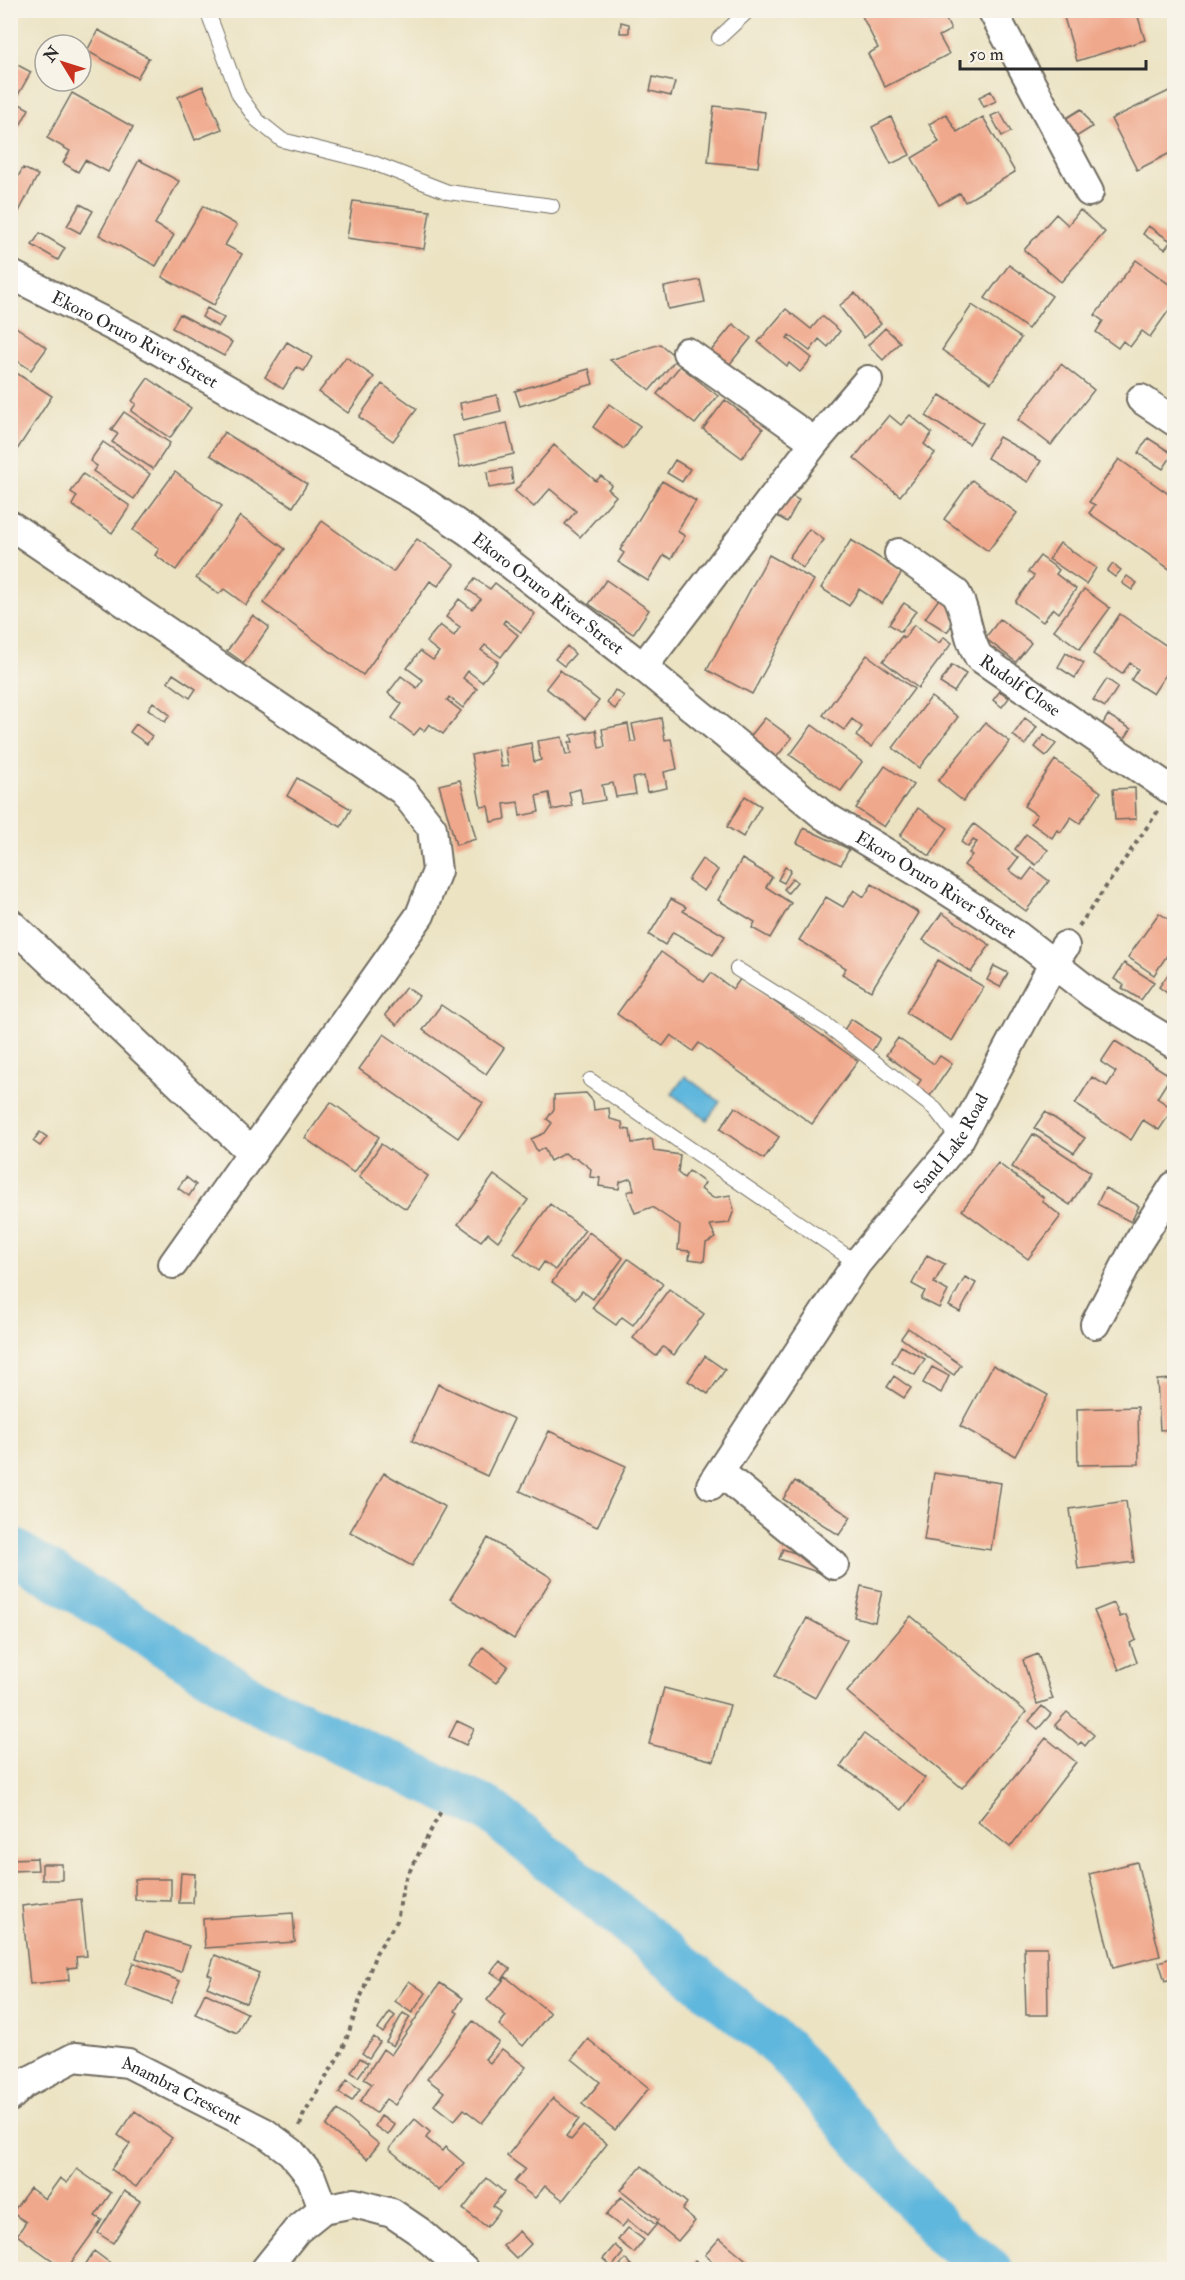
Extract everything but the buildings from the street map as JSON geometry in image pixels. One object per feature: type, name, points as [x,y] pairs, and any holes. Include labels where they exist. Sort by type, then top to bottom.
[{"type":"street","points":[[992,10],[1089,192]]},
{"type":"street","name":"Ekoro Oruro River Street","points":[[10,274],[144,342],[420,499],[469,532],[643,667],[823,815],[1009,930],[1059,955],[1092,994],[1174,1044]]},
{"type":"street","points":[[687,352],[815,442]]},
{"type":"street","points":[[643,667],[815,442],[868,380]]},
{"type":"street","points":[[1140,399],[1174,421]]},
{"type":"street","points":[[10,525],[403,791],[432,828],[437,871],[420,915],[173,1264]]},
{"type":"street","name":"Rudolf Close","points":[[899,553],[956,593],[962,603],[972,646],[979,657],[1173,791]]},
{"type":"street","points":[[10,922],[252,1153]]},
{"type":"street","name":"Sand Lake Road","points":[[834,1565],[715,1478],[856,1263],[959,1140],[1059,955]]},
{"type":"street","points":[[1095,1324],[1138,1242],[1174,1185]]},
{"type":"street","name":"Anambra Crescent","points":[[10,2097],[25,2083],[75,2057],[128,2063],[264,2132],[291,2152],[311,2177],[323,2209]]},
{"type":"street","points":[[265,2270],[297,2230],[323,2209],[354,2203],[392,2213],[420,2232],[464,2270]]},
{"type":"lane","points":[[207,10],[239,95],[257,120],[282,140],[371,162],[448,192],[552,206]]},
{"type":"lane","points":[[719,38],[749,10]]},
{"type":"lane","points":[[737,969],[828,1026],[935,1109],[959,1140]]},
{"type":"lane","points":[[590,1080],[856,1263]]},
{"type":"path","points":[[1059,955],[1173,791]]},
{"type":"path","points":[[291,2152],[303,2116],[343,2049],[376,1953],[397,1921],[404,1882],[442,1809]]},
{"type":"water","points":[[685,1076],[720,1102],[707,1120],[672,1094]]},
{"type":"waterway","points":[[10,1549],[262,1705],[489,1810],[784,2049],[943,2233],[990,2270]]}]
